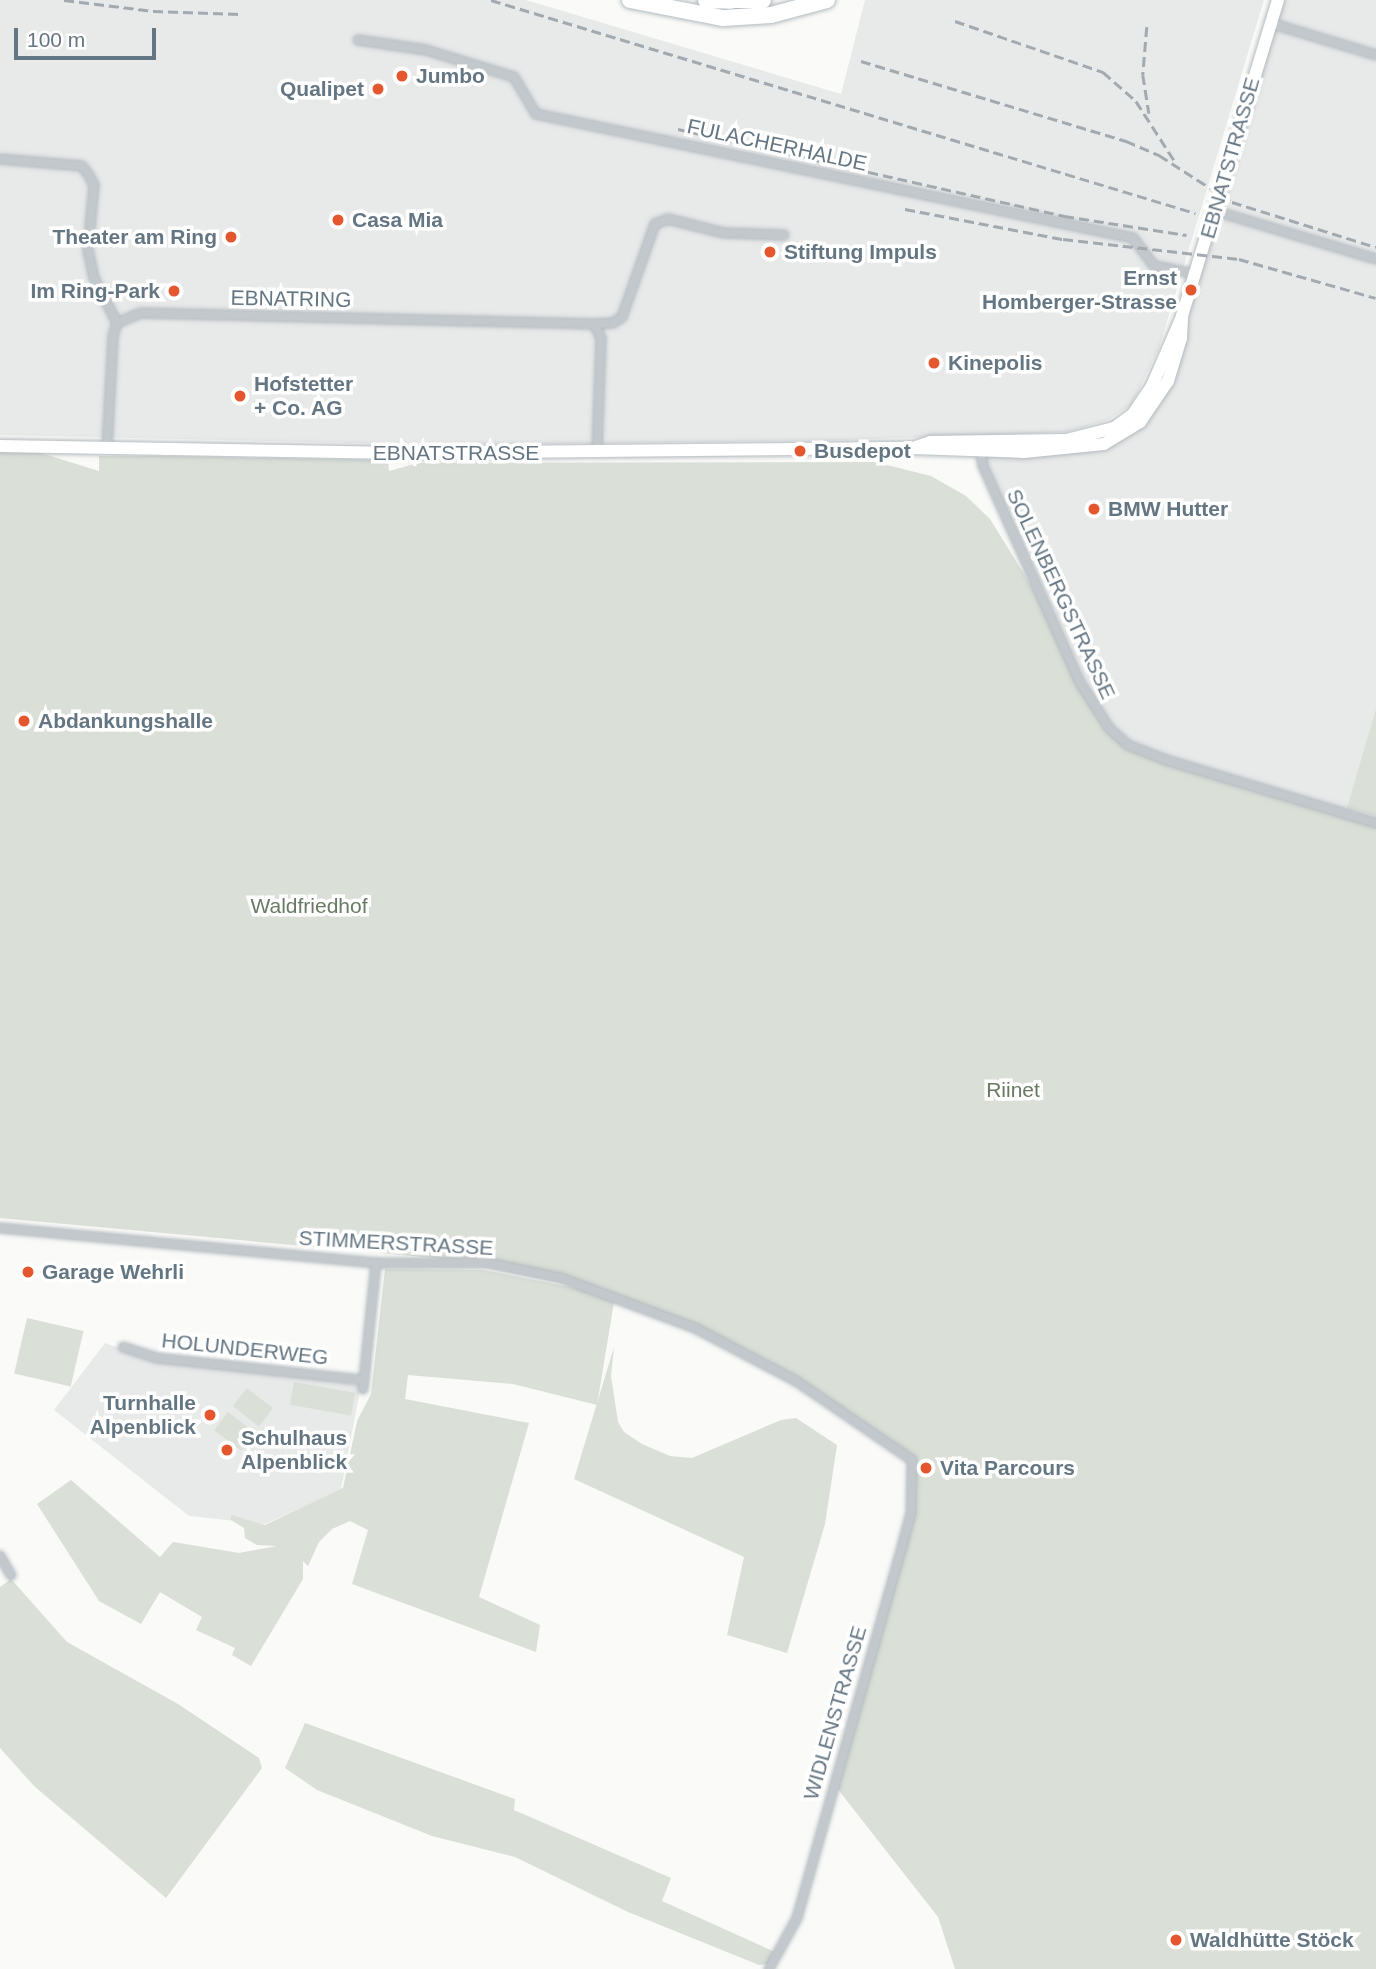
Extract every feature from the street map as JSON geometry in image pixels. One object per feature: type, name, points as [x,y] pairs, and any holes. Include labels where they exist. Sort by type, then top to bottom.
[{"type":"highway","points":[[630,0],[723,18],[771,15],[827,0]]},
{"type":"highway","points":[[706,0],[763,0]]},
{"type":"street","name":"EBNATSTRASSE","points":[[0,446],[597,453],[980,446],[1067,451],[1120,438],[1150,411],[1168,381],[1181,338],[1182,316],[1278,0]]},
{"type":"street","points":[[1270,23],[1376,55]]},
{"type":"street","name":"FULACHERHALDE","points":[[358,40],[426,50],[514,77],[536,114],[1133,238],[1153,266],[1196,274]]},
{"type":"street","points":[[0,159],[82,166],[94,185],[88,250],[94,278],[117,323],[107,448]]},
{"type":"street","points":[[1215,211],[1376,259]]},
{"type":"street","name":"EBNATRING","points":[[117,323],[141,313],[613,323],[627,308],[638,263],[655,225],[668,219],[724,233],[784,235]]},
{"type":"street","points":[[594,324],[601,338],[597,453]]},
{"type":"street","name":"SOLENBERGSTRASSE","points":[[980,446],[1079,681],[1109,729],[1128,745],[1166,760],[1376,823]]},
{"type":"street","name":"STIMMERSTRASSE","points":[[0,1228],[376,1263],[488,1263],[615,1295],[695,1328],[796,1381],[912,1460]]},
{"type":"street","name":"HOLUNDERWEG","points":[[123,1348],[157,1358],[363,1384],[376,1263]]},
{"type":"street","name":"WIDLENSTRASSE","points":[[769,1969],[797,1918],[902,1547],[911,1513],[912,1460]]},
{"type":"street","points":[[0,1556],[10,1575]]},
{"type":"shaded area","points":[[0,0],[526,0],[841,94],[865,0],[1264,0],[1159,348],[1132,404],[1108,420],[1067,432],[844,440],[447,445],[0,435]]},
{"type":"shaded area","points":[[1277,0],[1376,0],[1376,822],[1137,749],[1099,718],[979,452],[1103,438],[1162,381]]},
{"type":"shaded area","name":"Schulhaus Alpenblick","points":[[105,1343],[155,1361],[294,1373],[361,1385],[341,1490],[265,1524],[189,1516],[54,1410]]},
{"type":"green space","name":"Riinet","points":[[0,452],[41,453],[99,471],[99,456],[163,456],[388,460],[389,471],[418,463],[875,462],[931,476],[966,496],[990,519],[1052,619],[1086,696],[1128,745],[1376,823],[1376,1969],[955,1969],[938,1917],[833,1783],[911,1513],[913,1465],[796,1381],[695,1328],[615,1296],[597,1405],[513,1384],[408,1375],[405,1399],[529,1423],[479,1597],[540,1625],[536,1652],[352,1584],[368,1530],[350,1521],[332,1529],[319,1542],[308,1566],[303,1561],[303,1579],[251,1666],[232,1655],[235,1648],[196,1630],[202,1617],[160,1592],[141,1624],[99,1601],[37,1504],[71,1480],[160,1557],[173,1542],[239,1553],[277,1546],[257,1545],[245,1538],[244,1528],[231,1520],[231,1515],[265,1525],[343,1488],[357,1421],[371,1394],[385,1269],[484,1270],[606,1294],[488,1263],[0,1218]]},
{"type":"green space","points":[[1376,709],[1376,816],[1347,808]]},
{"type":"green space","points":[[27,1318],[84,1331],[71,1387],[14,1374]]},
{"type":"green space","points":[[614,1347],[611,1376],[618,1422],[624,1432],[642,1444],[670,1456],[692,1458],[781,1420],[796,1418],[837,1445],[825,1524],[787,1653],[727,1635],[744,1557],[574,1479]]},
{"type":"green space","points":[[294,1382],[355,1393],[351,1415],[290,1405]]},
{"type":"green space","points":[[247,1388],[273,1408],[259,1426],[233,1406]]},
{"type":"green space","points":[[228,1412],[255,1432],[241,1451],[214,1430]]},
{"type":"green space","points":[[11,1579],[67,1642],[178,1704],[259,1758],[262,1768],[166,1898],[34,1786],[0,1748],[0,1587]]},
{"type":"green space","points":[[305,1723],[515,1799],[514,1810],[671,1878],[662,1901],[775,1952],[767,1964],[759,1965],[628,1912],[515,1857],[432,1836],[317,1790],[285,1768]]},
{"type":"railway","points":[[64,0],[153,11],[240,14]]},
{"type":"railway","points":[[491,0],[1195,213]]},
{"type":"railway","points":[[955,21],[1103,72],[1136,101],[1174,160]]},
{"type":"railway","points":[[1147,27],[1143,75],[1149,114]]},
{"type":"railway","points":[[861,61],[1126,141],[1159,155],[1232,202],[1376,247]]},
{"type":"railway","points":[[678,129],[1064,216],[1187,235]]},
{"type":"railway","points":[[905,209],[1063,239],[1239,259],[1376,298]]},
{"type":"place","name":"Jumbo","points":[[402,76]]},
{"type":"place","name":"Qualipet","points":[[378,89]]},
{"type":"place","name":"Casa Mia","points":[[338,220]]},
{"type":"place","name":"Theater am Ring","points":[[231,237]]},
{"type":"place","name":"Stiftung Impuls","points":[[770,252]]},
{"type":"place","name":"Ernst Homberger-Strasse","points":[[1191,290]]},
{"type":"place","name":"Im Ring-Park","points":[[174,291]]},
{"type":"place","name":"Kinepolis","points":[[934,363]]},
{"type":"place","name":"Hofstetter + Co. AG","points":[[240,396]]},
{"type":"place","name":"Busdepot","points":[[800,451]]},
{"type":"place","name":"BMW Hutter","points":[[1094,509]]},
{"type":"place","name":"Abdankungshalle","points":[[24,721]]},
{"type":"place","name":"Garage Wehrli","points":[[28,1272]]},
{"type":"place","name":"Turnhalle Alpenblick","points":[[210,1415]]},
{"type":"place","name":"Schulhaus Alpenblick","points":[[227,1450]]},
{"type":"place","name":"Vita Parcours","points":[[926,1468]]},
{"type":"place","name":"Waldhütte Stöck","points":[[1176,1940]]},
{"type":"park label","name":"Waldfriedhof","points":[[309,906]]}]
